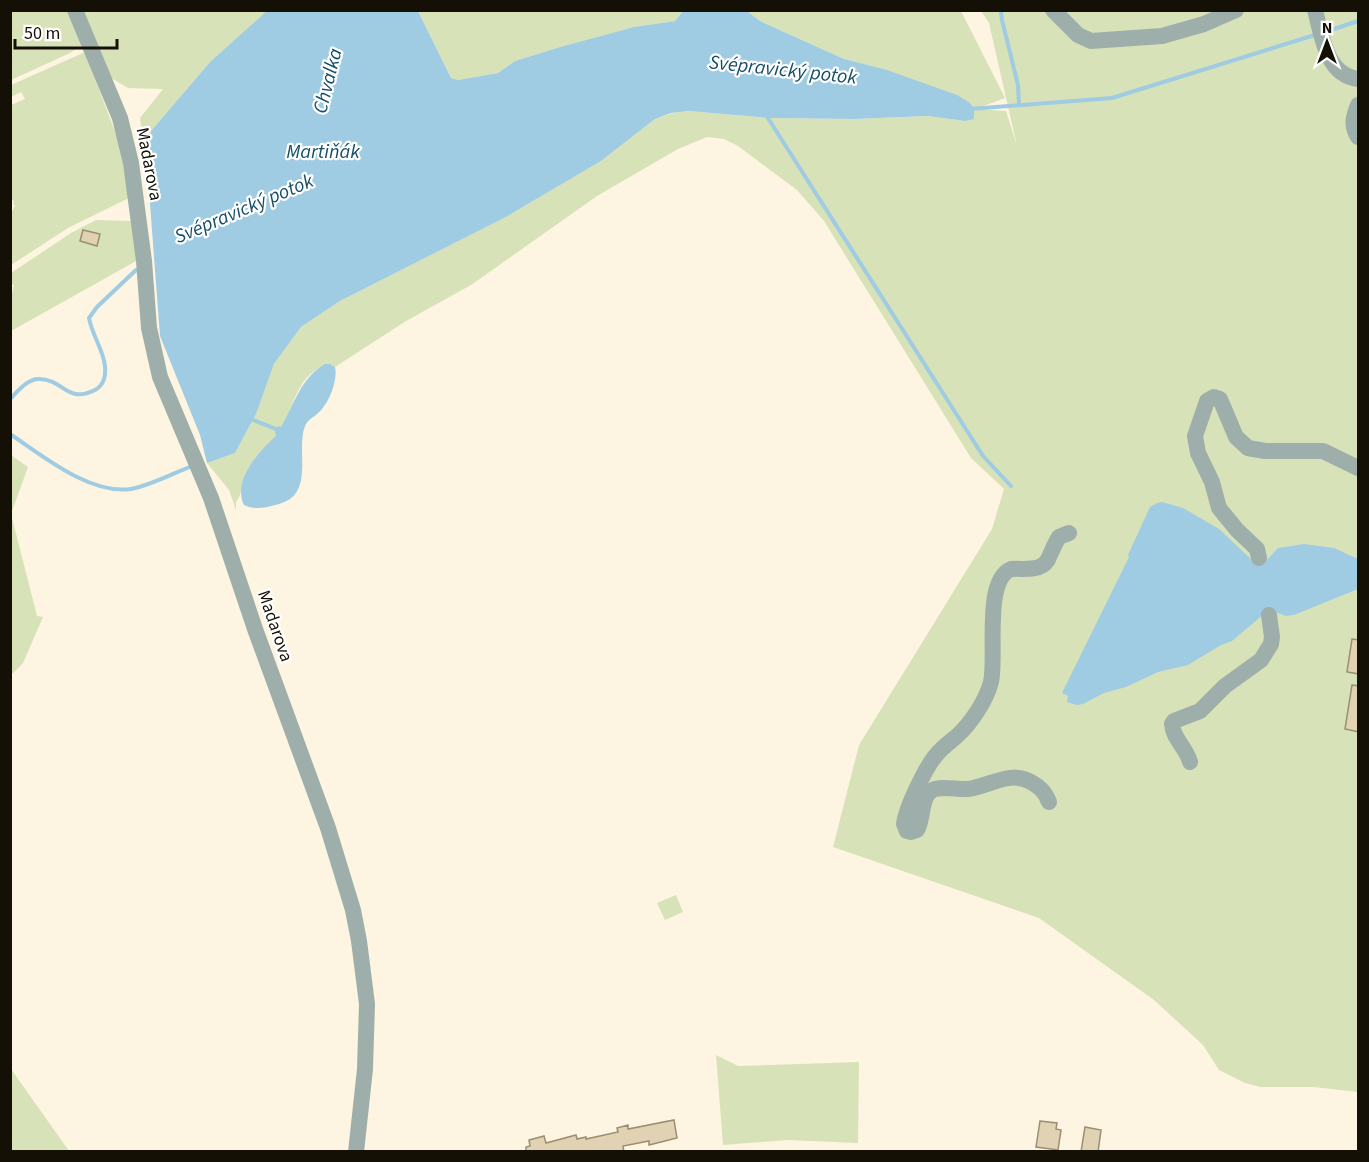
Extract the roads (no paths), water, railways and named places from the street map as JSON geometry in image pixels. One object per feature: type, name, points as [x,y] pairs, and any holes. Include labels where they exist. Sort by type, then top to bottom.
[{"type":"street","name":"Madarova","points":[[75,10],[120,118],[131,163],[144,261],[149,328],[160,377],[200,471],[328,828],[352,910],[359,941],[367,1004],[366,1057],[356,1152]]},
{"type":"street","points":[[1053,10],[1078,35],[1091,41],[1162,36],[1204,24],[1236,10]]},
{"type":"street","points":[[1316,15],[1334,65],[1339,71],[1359,79]]},
{"type":"street","points":[[1359,105],[1353,123],[1354,130],[1359,137]]},
{"type":"street","points":[[1259,558],[1257,549],[1222,513],[1212,482],[1198,453],[1195,436],[1203,405],[1207,401],[1214,397],[1220,399],[1236,437],[1248,448],[1265,451],[1323,451],[1359,468]]},
{"type":"street","points":[[1049,802],[1038,786],[1021,777],[1010,777],[972,788],[931,791],[926,797],[921,823],[917,830],[907,831],[904,824],[932,760],[964,728],[988,689],[992,667],[993,612],[1001,577],[1011,569],[1034,569],[1042,566],[1048,560],[1059,537],[1069,533]]},
{"type":"street","points":[[1190,762],[1187,751],[1174,736],[1172,724],[1174,721],[1200,711],[1225,686],[1261,660],[1271,644],[1269,615]]},
{"type":"water","name":"Martiňák","points":[[268,10],[418,11],[451,78],[458,80],[498,73],[515,61],[560,47],[634,27],[675,21],[683,11],[747,11],[760,21],[844,59],[884,69],[957,95],[970,103],[974,109],[974,119],[965,121],[928,116],[854,119],[769,118],[689,111],[671,113],[655,119],[601,161],[506,217],[340,301],[301,327],[274,364],[256,414],[235,453],[207,463],[200,435],[160,336],[148,177],[151,131],[210,62]]},
{"type":"water","points":[[325,364],[335,367],[334,385],[326,404],[305,426],[302,472],[296,493],[288,500],[263,508],[244,505],[241,496],[242,486],[249,467],[276,436],[275,431],[278,426],[281,427],[304,384]]},
{"type":"water","points":[[1162,502],[1183,508],[1219,529],[1252,560],[1266,561],[1278,548],[1304,544],[1334,548],[1358,559],[1358,589],[1294,615],[1286,616],[1275,612],[1264,614],[1232,641],[1188,665],[1158,672],[1126,687],[1104,693],[1083,704],[1067,702],[1068,696],[1062,693],[1129,557],[1150,507]]},
{"type":"waterway","points":[[1001,12],[1018,85],[1019,105]]},
{"type":"waterway","name":"Svépravický potok","points":[[1325,32],[1358,21]]},
{"type":"waterway","name":"Svépravický potok","points":[[970,109],[1112,98],[1318,34]]},
{"type":"waterway","points":[[766,115],[983,456],[1011,486]]},
{"type":"waterway","name":"Svépravický potok","points":[[10,399],[36,379],[48,380],[78,394],[86,394],[100,386],[105,377],[105,366],[89,318],[97,307],[136,270]]},
{"type":"waterway","points":[[253,420],[276,429]]},
{"type":"waterway","points":[[10,434],[52,463],[83,480],[115,489],[138,487],[192,466]]},
{"type":"water label","name":"Chvalka","points":[[328,81]]}]
